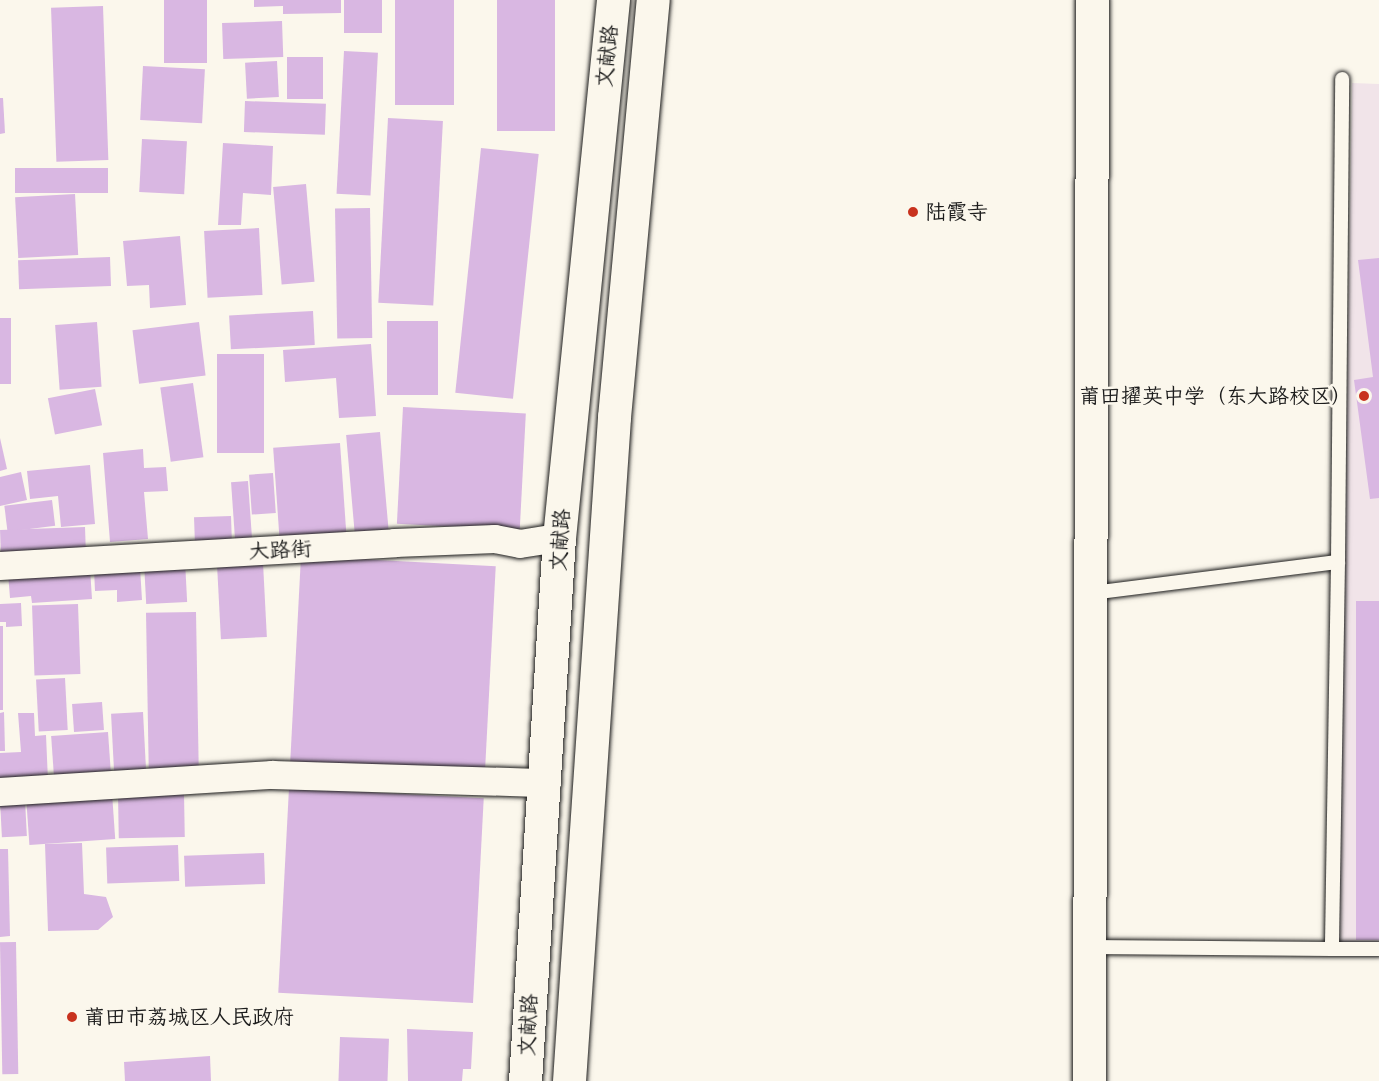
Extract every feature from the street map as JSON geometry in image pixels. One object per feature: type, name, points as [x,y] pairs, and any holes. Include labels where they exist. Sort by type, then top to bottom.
[{"type":"main road","name":"文献路","points":[[525,1081],[547,783],[559,538],[613,0]]},
{"type":"main road","name":"文献路","points":[[569,1081],[614,417],[652,0]]},
{"type":"main road","points":[[1089,1081],[1092,0]]},
{"type":"street","name":"大路街","points":[[0,567],[395,543],[495,539],[520,544],[559,538]]},
{"type":"street","points":[[0,792],[272,775],[547,783]]},
{"type":"lane","points":[[1332,949],[1342,80]]},
{"type":"lane","points":[[1092,593],[1338,562]]},
{"type":"lane","points":[[1090,947],[1379,949]]},
{"type":"shaded area","name":"莆田擢英中学（东大路校区）","points":[[1352,83],[1379,84],[1379,946],[1339,946]]},
{"type":"building","points":[[164,0],[207,0],[207,63],[164,63]]},
{"type":"building","points":[[254,0],[341,0],[341,13],[283,14],[283,6],[254,7]]},
{"type":"building","points":[[344,0],[382,0],[382,33],[344,33]]},
{"type":"building","points":[[395,0],[454,0],[454,105],[395,105]]},
{"type":"building","points":[[497,0],[555,0],[555,131],[497,131]]},
{"type":"building","points":[[103,6],[108,160],[56,162],[51,8]]},
{"type":"building","points":[[282,21],[283,57],[223,59],[222,23]]},
{"type":"building","points":[[344,51],[378,53],[370,196],[337,194]]},
{"type":"building","points":[[287,57],[323,57],[323,99],[287,99]]},
{"type":"building","points":[[277,61],[279,97],[247,99],[245,63]]},
{"type":"building","points":[[143,66],[205,69],[202,123],[140,120]]},
{"type":"building","points":[[0,98],[3,98],[5,133],[0,134]]},
{"type":"building","points":[[245,101],[326,104],[325,135],[244,132]]},
{"type":"building","points":[[388,118],[443,121],[433,306],[378,303]]},
{"type":"building","points":[[142,139],[187,141],[184,194],[139,192]]},
{"type":"building","points":[[223,143],[273,146],[271,195],[243,193],[241,225],[218,225]]},
{"type":"building","points":[[481,148],[539,154],[513,399],[455,393]]},
{"type":"building","points":[[15,168],[108,168],[108,193],[15,193]]},
{"type":"building","points":[[306,184],[315,282],[282,285],[273,187]]},
{"type":"building","points":[[75,194],[78,255],[18,258],[15,197]]},
{"type":"building","points":[[370,208],[372,338],[337,339],[335,209]]},
{"type":"building","points":[[259,228],[263,295],[208,298],[204,231]]},
{"type":"building","points":[[180,236],[186,305],[150,308],[149,285],[127,286],[123,241]]},
{"type":"building","points":[[110,257],[111,286],[19,289],[18,260]]},
{"type":"building","points":[[1379,258],[1379,498],[1370,499],[1354,380],[1373,377],[1358,260]]},
{"type":"building","points":[[313,311],[315,345],[231,349],[229,315]]},
{"type":"building","points":[[0,318],[11,318],[11,384],[0,384]]},
{"type":"building","points":[[387,321],[438,321],[438,395],[387,395]]},
{"type":"building","points":[[97,322],[102,387],[60,390],[55,325]]},
{"type":"building","points":[[199,322],[206,376],[139,384],[132,330]]},
{"type":"building","points":[[371,344],[376,416],[339,418],[336,378],[285,382],[283,350]]},
{"type":"building","points":[[217,354],[264,354],[264,453],[217,453]]},
{"type":"building","points":[[193,383],[203,457],[171,462],[160,388]]},
{"type":"building","points":[[95,389],[102,425],[55,434],[48,398]]},
{"type":"building","points":[[403,407],[526,413],[520,530],[397,524]]},
{"type":"building","points":[[380,432],[389,535],[355,538],[346,435]]},
{"type":"building","points":[[0,438],[7,469],[0,471]]},
{"type":"building","points":[[340,443],[347,537],[280,541],[273,448]]},
{"type":"building","points":[[143,449],[144,468],[166,467],[168,491],[144,492],[148,539],[110,542],[103,453]]},
{"type":"building","points":[[90,465],[95,524],[61,527],[58,496],[30,499],[27,471]]},
{"type":"building","points":[[21,472],[27,500],[0,506],[0,477]]},
{"type":"building","points":[[273,473],[276,513],[252,515],[249,475]]},
{"type":"building","points":[[248,481],[253,546],[236,547],[231,482]]},
{"type":"building","points":[[52,500],[55,526],[8,532],[4,506]]},
{"type":"building","points":[[231,516],[232,547],[195,548],[194,517]]},
{"type":"building","points":[[85,527],[86,554],[1,557],[0,530]]},
{"type":"building","points":[[301,556],[496,566],[485,772],[290,762]]},
{"type":"building","points":[[185,561],[187,602],[146,604],[144,563]]},
{"type":"building","points":[[263,563],[267,637],[221,639],[217,565]]},
{"type":"building","points":[[140,567],[142,600],[117,602],[117,590],[95,591],[94,569]]},
{"type":"building","points":[[90,568],[92,599],[32,603],[31,596],[10,598],[8,573]]},
{"type":"building","points":[[1356,601],[1379,601],[1379,940],[1356,940]]},
{"type":"building","points":[[21,603],[22,626],[6,627],[6,622],[0,622],[0,604]]},
{"type":"building","points":[[78,604],[80,674],[34,676],[32,606]]},
{"type":"building","points":[[196,612],[199,774],[149,775],[146,613]]},
{"type":"building","points":[[0,626],[3,626],[3,710],[0,710]]},
{"type":"building","points":[[65,678],[68,730],[39,731],[36,680]]},
{"type":"building","points":[[102,702],[104,730],[74,732],[72,704]]},
{"type":"building","points":[[4,712],[5,751],[0,751],[0,713]]},
{"type":"building","points":[[143,712],[146,776],[114,778],[111,714]]},
{"type":"building","points":[[18,713],[34,713],[35,736],[46,735],[48,781],[0,784],[0,753],[21,752]]},
{"type":"building","points":[[108,732],[111,778],[54,782],[51,736]]},
{"type":"building","points":[[289,788],[484,798],[473,1003],[278,993]]},
{"type":"building","points":[[112,793],[115,839],[29,845],[26,799]]},
{"type":"building","points":[[184,793],[185,837],[119,838],[118,794]]},
{"type":"building","points":[[25,800],[27,836],[2,837],[0,801]]},
{"type":"building","points":[[82,843],[84,894],[106,897],[113,917],[98,930],[48,931],[45,844]]},
{"type":"building","points":[[178,845],[179,881],[107,883],[106,848]]},
{"type":"building","points":[[0,849],[8,849],[10,936],[0,937]]},
{"type":"building","points":[[264,853],[265,884],[185,887],[184,856]]},
{"type":"building","points":[[0,942],[16,942],[18,1074],[2,1074]]},
{"type":"building","points":[[407,1029],[473,1032],[471,1069],[463,1069],[462,1081],[408,1081]]},
{"type":"building","points":[[340,1037],[389,1039],[387,1081],[338,1081]]},
{"type":"building","points":[[210,1056],[211,1081],[125,1081],[124,1062]]},
{"type":"place","name":"陆霞寺","points":[[913,212]]},
{"type":"place","name":"莆田擢英中学（东大路校区）","points":[[1364,396]]},
{"type":"place","name":"莆田市荔城区人民政府","points":[[72,1017]]}]
